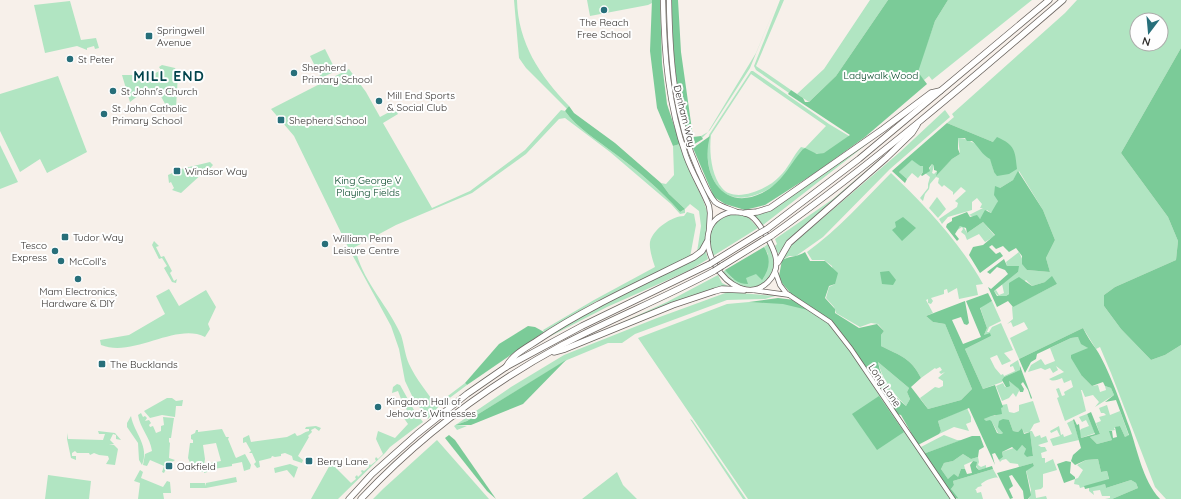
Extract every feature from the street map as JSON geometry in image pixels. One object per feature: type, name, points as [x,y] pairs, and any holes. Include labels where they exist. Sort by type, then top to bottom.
[{"type":"highway","points":[[349,499],[372,474],[427,426],[506,367],[582,326],[710,264],[767,229],[859,159],[1049,0]]},
{"type":"highway","points":[[361,499],[383,476],[432,432],[506,378],[550,352],[714,271],[771,236],[918,123],[984,69],[1063,0]]},
{"type":"highway","points":[[745,213],[758,212],[770,208],[932,93],[940,91]]},
{"type":"highway","points":[[778,262],[784,248],[789,243],[886,158],[912,132],[918,123]]},
{"type":"highway","points":[[506,367],[511,359],[556,328],[595,306],[698,255],[707,242]]},
{"type":"highway","points":[[550,352],[565,350],[673,305],[709,292],[722,289],[747,290]]},
{"type":"main road","name":"Denham Way","points":[[663,0],[667,81],[681,142],[715,201],[722,207],[737,212]]},
{"type":"main road","name":"Denham Way","points":[[669,0],[672,72],[680,119],[687,142],[689,155],[709,206],[709,230]]},
{"type":"main road","points":[[737,212],[745,213],[751,216],[760,226],[773,246],[778,262],[776,270],[768,283],[760,288],[747,290],[736,287],[725,278],[711,256],[707,242],[709,230],[719,217],[724,214],[737,212]]},
{"type":"street","name":"Long Lane","points":[[776,270],[780,285],[789,296]]},
{"type":"street","name":"Long Lane","points":[[747,290],[789,296],[813,309],[830,322],[851,349],[953,499]]},
{"type":"green space","points":[[514,0],[517,0],[521,30],[532,58],[558,95],[569,106],[567,109],[526,68],[519,58]]},
{"type":"green space","name":"The Reach Free School","points":[[587,0],[652,0],[652,3],[590,16]]},
{"type":"green space","points":[[652,0],[660,0],[662,64],[667,104],[680,144],[673,146],[657,108],[650,51]]},
{"type":"green space","points":[[672,0],[678,0],[681,52],[693,137],[701,136],[703,139],[691,146],[678,92],[674,56]]},
{"type":"green space","points":[[778,0],[750,68],[708,132],[756,53]]},
{"type":"green space","points":[[780,0],[784,0],[756,66],[791,90],[789,93],[756,70],[754,66]]},
{"type":"green space","points":[[870,0],[888,0],[836,76],[809,102],[797,94],[824,69]]},
{"type":"green space","name":"Ladywalk Wood","points":[[888,0],[948,0],[935,21],[918,72],[927,84],[865,137],[815,173],[765,205],[745,210],[725,204],[714,197],[693,148],[710,136],[708,162],[711,175],[717,185],[725,193],[735,197],[748,198],[762,193],[775,184],[785,174],[805,148],[817,154],[824,153],[850,135],[788,94],[791,90],[803,98],[805,102],[809,102],[836,76]]},
{"type":"green space","points":[[948,0],[1032,0],[932,80],[929,76],[924,80],[917,72],[935,21]]},
{"type":"green space","points":[[1077,0],[1181,0],[1181,48],[1121,153],[1168,217],[1178,241],[1176,260],[1115,287],[1104,295],[1104,306],[1121,329],[1151,360],[1165,355],[1181,345],[1181,499],[1166,499],[1155,487],[1100,347],[1096,349],[1083,328],[1019,359],[1010,338],[1028,329],[1024,322],[1013,327],[1011,322],[1007,324],[1013,319],[1012,307],[1057,284],[1045,282],[1032,286],[1026,280],[1006,296],[999,297],[994,291],[996,290],[999,295],[1004,293],[1002,284],[1018,272],[1007,266],[1006,262],[1019,252],[1027,270],[1050,272],[1046,258],[1055,240],[1043,210],[1019,171],[1013,180],[1000,188],[998,202],[993,211],[991,213],[987,210],[980,219],[969,215],[983,208],[980,208],[982,204],[977,198],[972,202],[972,210],[948,217],[942,224],[939,219],[957,207],[958,203],[955,201],[966,191],[961,187],[953,195],[953,192],[944,185],[942,187],[938,183],[939,178],[936,177],[930,184],[923,201],[920,198],[928,188],[930,177],[925,173],[928,172],[932,164],[934,166],[932,173],[934,174],[937,171],[936,175],[952,159],[960,154],[958,138],[972,142],[981,148],[989,156],[994,172],[993,142],[947,123],[954,117],[952,114],[1065,13]]},
{"type":"green space","points":[[70,1],[81,40],[96,38],[99,48],[95,49],[94,46],[87,48],[87,50],[77,46],[45,53],[34,5]]},
{"type":"green space","points":[[1181,48],[1181,345],[1165,355],[1151,360],[1121,329],[1104,306],[1104,295],[1115,287],[1176,260],[1178,241],[1168,217],[1121,153]]},
{"type":"green space","points":[[325,49],[336,71],[321,78],[310,56]]},
{"type":"green space","points":[[162,65],[175,68],[178,74],[176,108],[170,113],[157,89],[150,94],[144,91],[130,102],[122,75],[138,75],[139,77],[152,75],[161,70],[159,67]]},
{"type":"green space","name":"King George V Playing Fields","points":[[349,69],[366,92],[380,117],[395,109],[398,114],[383,123],[432,208],[470,191],[525,150],[561,110],[565,111],[581,128],[648,181],[680,212],[685,209],[685,213],[680,214],[671,204],[610,152],[565,118],[559,119],[526,154],[472,193],[396,225],[355,247],[363,270],[396,324],[401,335],[406,357],[412,370],[436,405],[465,383],[467,385],[439,406],[428,419],[414,400],[405,381],[399,349],[391,326],[348,247],[294,136],[271,109]]},
{"type":"green space","points":[[751,71],[753,71],[829,124],[849,136],[834,148],[822,154],[802,150],[781,180],[761,193],[741,198],[731,196],[722,191],[715,183],[710,171],[708,159],[707,147],[709,135]],"holes":[[[751,74],[826,126],[805,148],[801,147],[782,174],[774,182],[760,190],[743,195],[735,195],[728,193],[718,183],[713,170],[710,148],[711,135]]]},
{"type":"green space","points":[[58,76],[87,152],[47,173],[40,159],[20,172],[0,131],[0,94]]},
{"type":"green space","points":[[569,106],[574,113],[615,143],[661,183],[669,194],[685,209],[680,212],[640,173],[581,128],[565,111]]},
{"type":"green space","points":[[945,110],[950,117],[890,169],[823,237],[796,256],[789,256],[782,260],[789,247],[900,152]]},
{"type":"green space","points":[[894,123],[763,225],[752,215],[761,213]]},
{"type":"green space","points":[[947,123],[993,142],[997,137],[1003,140],[1011,146],[1015,153],[1017,169],[1009,174],[997,176],[994,172],[990,159],[972,141],[967,141],[965,138],[958,138],[958,149],[960,154],[952,159],[936,176],[937,171],[934,170],[934,166],[932,164],[929,168],[930,171],[922,176],[923,166],[920,166],[912,160],[899,172],[907,179],[905,183],[892,171]]},
{"type":"green space","points":[[680,144],[690,173],[705,204],[707,213],[708,230],[700,250],[697,252],[701,226],[699,211],[690,204],[685,209],[669,194],[661,183],[666,184],[674,175],[673,146]]},
{"type":"green space","points":[[0,145],[18,182],[0,189]]},
{"type":"green space","points":[[886,154],[789,240],[778,254],[775,246],[777,244],[775,239],[833,199]]},
{"type":"green space","points":[[912,159],[920,166],[923,166],[923,172],[918,178],[912,173],[907,179],[899,172]]},
{"type":"green space","points":[[210,162],[213,165],[206,173],[204,172],[181,193],[172,190],[174,188],[171,182],[169,183],[168,175],[181,169]]},
{"type":"green space","points":[[1018,171],[1043,210],[1055,240],[1046,258],[1050,272],[1027,270],[1022,264],[1022,256],[1016,248],[1009,252],[1003,246],[996,249],[992,245],[989,247],[996,254],[1000,252],[1003,256],[980,273],[969,255],[973,247],[983,245],[995,235],[983,222],[967,233],[966,228],[960,226],[955,234],[959,239],[957,241],[946,227],[947,224],[952,221],[952,218],[967,212],[970,217],[977,215],[980,219],[985,210],[991,213],[998,201],[994,195],[995,186],[1000,188],[1013,180]]},
{"type":"green space","points":[[891,173],[953,239],[983,284],[976,285],[978,295],[959,299],[957,288],[948,293],[947,289],[944,290],[944,294],[931,298],[933,301],[931,304],[928,303],[928,299],[926,300],[933,313],[926,316],[933,322],[945,324],[972,389],[961,400],[928,409],[920,398],[935,387],[939,388],[943,386],[943,381],[938,378],[945,372],[941,374],[939,372],[942,370],[940,367],[935,368],[921,378],[913,366],[905,358],[881,346],[881,335],[884,331],[878,324],[871,323],[860,327],[836,313],[834,307],[826,298],[829,287],[835,284],[832,266],[824,260],[812,260],[807,252],[841,224]]},
{"type":"green space","points":[[937,197],[946,209],[938,218],[929,208]]},
{"type":"green space","points":[[687,212],[694,214],[696,225],[690,257],[595,302],[544,332],[543,330],[594,300],[655,267],[650,248],[652,237],[664,224],[674,218],[684,216]]},
{"type":"green space","points":[[734,214],[748,217],[758,228],[713,256],[709,242],[709,235],[712,229],[720,219]]},
{"type":"green space","points":[[903,217],[916,228],[902,241],[892,230],[896,227],[895,222]]},
{"type":"green space","points":[[983,222],[995,236],[985,242],[979,234],[967,240],[965,235],[961,232],[963,229],[962,227],[956,231],[960,226],[963,226],[967,233]]},
{"type":"green space","points":[[154,241],[159,246],[156,247],[161,257],[164,256],[172,271],[170,273],[174,281],[177,279],[176,283],[172,282],[164,268],[167,266],[162,258],[159,259],[152,245]]},
{"type":"green space","points":[[768,244],[773,257],[773,268],[770,277],[764,284],[755,287],[745,287],[734,282],[723,272],[725,270],[733,279],[747,277],[755,273],[768,254],[764,247]]},
{"type":"green space","points":[[764,247],[768,255],[769,264],[767,272],[762,280],[756,274],[746,278],[748,284],[741,283],[732,278],[725,270]]},
{"type":"green space","points":[[705,249],[708,259],[690,270],[607,307],[545,339],[582,316],[697,258]]},
{"type":"green space","points":[[805,252],[810,261],[825,261],[838,273],[835,284],[829,286],[825,298],[835,309],[835,313],[859,328],[877,324],[884,331],[881,335],[881,346],[905,358],[917,371],[921,378],[911,387],[928,409],[961,400],[972,389],[945,324],[933,322],[926,316],[965,301],[969,323],[967,325],[964,324],[961,317],[952,320],[963,344],[981,337],[966,301],[988,293],[992,301],[980,308],[987,328],[984,335],[990,333],[991,336],[965,349],[983,389],[995,385],[1003,407],[1001,408],[1002,414],[984,419],[992,422],[997,433],[1003,433],[998,427],[999,421],[1003,419],[1009,420],[1013,431],[1018,432],[1022,428],[1024,434],[1030,432],[1033,456],[1027,457],[1024,454],[1026,449],[1022,445],[1017,451],[1012,447],[1002,452],[1003,457],[999,460],[995,453],[992,454],[995,465],[969,408],[938,421],[941,431],[939,434],[918,445],[901,415],[897,414],[831,321],[793,296],[782,283],[779,276],[782,260]],"holes":[[[878,362],[909,388],[907,392],[910,399],[906,406],[896,397],[884,381]]]},
{"type":"green space","points":[[1004,259],[1007,266],[1019,266],[1018,272],[994,291],[997,296],[1006,296],[1009,294],[1009,283],[1019,277],[1032,286],[1045,282],[1052,276],[1057,284],[1013,307],[1008,301],[997,307],[988,287],[991,289],[1008,274],[1005,270],[997,267],[990,274],[987,272]]},
{"type":"green space","points":[[889,271],[896,280],[893,285],[882,284],[880,272]]},
{"type":"green space","points":[[718,275],[722,283],[730,287],[612,327],[667,302]]},
{"type":"green space","points":[[169,289],[179,306],[206,290],[216,307],[208,324],[210,329],[205,337],[194,334],[181,334],[127,347],[114,348],[101,345],[100,340],[129,335],[165,314],[156,296]]},
{"type":"green space","points":[[728,292],[775,296],[765,299],[727,300],[635,334],[622,343],[608,343],[567,360],[467,421],[457,425],[467,426],[457,430],[454,426],[511,387],[564,355]]},
{"type":"green space","points":[[778,298],[795,300],[812,311],[783,304],[749,302]]},
{"type":"green space","points":[[992,301],[1001,321],[989,327],[987,332],[989,332],[992,327],[1001,323],[1013,350],[1004,353],[1011,361],[1002,365],[997,355],[990,358],[995,368],[1001,375],[1003,374],[1004,376],[1015,371],[1013,366],[1010,367],[1010,365],[1018,360],[1021,370],[1004,377],[1002,382],[983,389],[965,349],[991,336],[984,335],[987,328],[980,307]]},
{"type":"green space","points":[[749,302],[782,303],[805,308],[822,318],[832,327],[850,349],[880,396],[951,499],[748,499],[638,338],[727,304]]},
{"type":"green space","points":[[528,326],[535,327],[544,332],[467,385],[465,383],[499,344]]},
{"type":"green space","points":[[1083,328],[1110,375],[1145,474],[1149,483],[1160,499],[1112,499],[1138,488],[1136,483],[1131,480],[1106,488],[1105,484],[1085,489],[1084,486],[1109,479],[1107,471],[1101,472],[1098,459],[1086,460],[1075,465],[1071,461],[1073,455],[1081,448],[1073,420],[1074,419],[1077,425],[1079,424],[1081,438],[1095,434],[1087,414],[1091,412],[1100,434],[1090,437],[1097,444],[1112,440],[1109,431],[1112,431],[1113,438],[1117,437],[1115,427],[1120,426],[1125,437],[1129,435],[1116,400],[1105,402],[1114,395],[1111,388],[1105,386],[1103,382],[1092,386],[1082,376],[1071,358],[1071,355],[1088,348],[1081,344],[1078,337],[1071,338],[1037,354],[1036,359],[1031,362],[1025,373],[1019,359]]},
{"type":"green space","points":[[1078,337],[1088,348],[1082,376],[1092,386],[1098,385],[1100,392],[1106,390],[1105,386],[1111,388],[1114,395],[1095,407],[1099,402],[1093,395],[1085,397],[1081,390],[1086,411],[1065,421],[1057,398],[1059,397],[1056,389],[1059,388],[1062,396],[1065,395],[1064,392],[1073,387],[1071,380],[1064,383],[1062,378],[1054,381],[1049,379],[1064,372],[1056,366],[1058,370],[1053,373],[1050,368],[1045,370],[1041,368],[1028,372],[1031,365],[1041,359],[1045,365],[1055,361],[1050,348],[1071,338]]},
{"type":"green space","points":[[566,360],[523,404],[471,425],[456,425],[467,421]]},
{"type":"green space","points":[[878,362],[909,388],[907,392],[910,399],[906,406],[889,386]]},
{"type":"green space","points":[[1020,366],[1032,398],[1031,399],[1023,382],[1021,384],[1024,389],[1023,392],[1020,392],[1019,389],[1009,381],[1010,386],[1006,387],[1002,380],[1004,377],[1020,370]]},
{"type":"green space","points":[[1009,381],[1020,389],[1016,397],[1013,393],[1009,398],[1002,401],[996,386],[1003,383],[1005,387],[1008,387]]},
{"type":"green space","points":[[397,384],[400,385],[414,410],[423,422],[390,447],[385,453],[338,499],[311,499],[331,463],[351,483],[356,479],[355,477],[357,475],[358,477],[362,473],[362,470],[364,471],[369,467],[369,464],[371,465],[376,461],[376,457],[378,459],[383,454],[376,439],[378,431],[395,438],[408,424],[401,414],[405,410],[407,411],[403,398],[401,399],[398,391],[392,393],[393,387]]},
{"type":"green space","points":[[879,396],[904,432],[877,450],[852,414]]},
{"type":"green space","points":[[167,398],[172,398],[176,401],[183,400],[182,406],[176,406],[175,417],[162,415],[150,418],[144,411]]},
{"type":"green space","points":[[1033,401],[1040,422],[1034,424],[1030,431],[1032,431],[1035,437],[1040,435],[1041,438],[1046,436],[1048,442],[1038,445],[1045,447],[1047,451],[1041,453],[1042,458],[1045,458],[1045,463],[1053,459],[1057,470],[1043,474],[1043,487],[1035,490],[1036,498],[1046,496],[1047,499],[1029,499],[1031,490],[1026,470],[1034,466],[1033,463],[1019,467],[1018,464],[1010,463],[1006,459],[1000,462],[999,460],[1003,457],[1002,452],[1022,445],[1026,449],[1027,457],[1033,456],[1030,432],[1024,433],[1022,428],[1018,432],[1013,431],[1009,420],[1002,430],[1003,433],[1001,434],[998,433],[992,422],[986,422],[984,419],[991,415],[995,416],[1002,405],[1007,404],[1009,412],[1014,413],[1019,411],[1019,405]]},
{"type":"green space","points":[[1107,405],[1110,415],[1120,411],[1129,436],[1125,437],[1120,426],[1114,428],[1115,430],[1110,431],[1112,440],[1097,444],[1090,437],[1100,434],[1096,423],[1101,421],[1099,417],[1106,415],[1101,413],[1099,408]]},
{"type":"green space","points":[[967,408],[971,417],[971,422],[966,424],[969,431],[954,427],[939,434],[941,431],[938,421]]},
{"type":"green space","points":[[141,413],[143,417],[145,416],[147,418],[145,421],[149,420],[151,423],[149,425],[150,427],[153,426],[156,433],[161,431],[161,426],[164,425],[163,417],[174,418],[171,438],[169,438],[169,458],[175,460],[168,465],[164,473],[162,472],[164,466],[150,460],[147,466],[143,465],[145,454],[152,451],[139,420],[138,415]]},
{"type":"green space","points":[[1087,414],[1095,433],[1081,438],[1079,432],[1081,429],[1089,426],[1086,420],[1082,422],[1079,417]]},
{"type":"green space","points":[[131,416],[143,446],[144,458],[142,465],[139,460],[138,443],[127,427],[127,423]]},
{"type":"green space","points":[[690,419],[692,420],[746,499],[743,499]]},
{"type":"green space","points":[[1073,420],[1079,440],[1053,446],[1050,439],[1060,436],[1057,430],[1051,433],[1050,431],[1059,426],[1061,435],[1063,434],[1064,437],[1072,434],[1067,423]]},
{"type":"green space","points":[[316,426],[321,428],[319,431],[315,428],[311,430],[312,432],[308,436],[309,437],[298,456],[303,460],[302,463],[293,460],[292,456],[285,453],[281,454],[281,456],[272,456],[271,458],[259,461],[260,467],[257,468],[254,464],[256,462],[252,453],[249,453],[251,451],[246,442],[243,443],[243,438],[249,435],[251,442],[287,437],[295,433],[297,436],[309,431],[309,429],[305,429],[306,427]]},
{"type":"green space","points":[[222,429],[226,437],[229,437],[228,439],[236,458],[245,454],[251,465],[250,469],[244,471],[242,462],[204,473],[205,464],[221,461],[216,443],[203,445],[205,459],[203,472],[200,472],[200,469],[191,465],[188,458],[190,443],[193,443],[191,435],[195,433],[196,430],[198,430],[198,432]]},
{"type":"green space","points":[[98,431],[115,433],[121,440],[116,439],[116,435],[113,434],[110,440],[114,444],[109,444],[114,445],[118,449],[115,465],[106,464],[109,459],[108,456],[94,453],[90,455],[89,453],[77,453],[75,451],[72,453],[72,456],[76,456],[76,460],[71,458],[67,439],[68,433],[68,439],[103,440],[105,434],[99,434]]},
{"type":"green space","points":[[449,435],[455,440],[496,499],[487,491],[445,438]]},
{"type":"green space","points":[[944,435],[957,440],[962,440],[923,454],[919,448]]},
{"type":"green space","points":[[972,436],[980,436],[984,447],[979,450],[978,457],[971,459],[963,454],[953,461],[944,463],[941,469],[948,479],[954,474],[958,477],[961,469],[965,469],[967,474],[972,473],[970,465],[973,461],[977,462],[976,467],[979,470],[992,466],[993,469],[953,481],[954,485],[951,489],[958,498],[954,499],[944,482],[923,454]]},
{"type":"green space","points":[[437,440],[489,499],[373,499],[383,489]]},
{"type":"green space","points":[[963,454],[971,459],[978,457],[978,465],[981,467],[986,465],[986,468],[979,470],[973,461],[964,465],[965,469],[961,469],[958,477],[948,479],[941,469],[944,463],[953,461]]},
{"type":"green space","points":[[1098,459],[1101,472],[1107,471],[1109,480],[1080,488],[1079,485],[1074,484],[1075,479],[1078,478],[1083,470],[1077,465],[1086,460]]},
{"type":"green space","points":[[1066,461],[1071,462],[1070,473],[1075,477],[1075,479],[1064,483],[1057,464]]},
{"type":"green space","points":[[1033,463],[1034,466],[1026,471],[1031,495],[1028,499],[1024,499],[1023,491],[1012,475],[1009,476],[1013,486],[1009,489],[1013,498],[1010,499],[997,473]]},
{"type":"green space","points":[[290,464],[298,467],[294,478],[287,470],[275,473],[274,468]]},
{"type":"green space","points":[[993,469],[998,478],[987,480],[981,484],[982,486],[975,490],[977,493],[981,492],[983,499],[957,499],[951,489],[954,485],[953,481]]},
{"type":"green space","points":[[140,470],[143,472],[141,478],[163,487],[167,481],[170,482],[171,493],[163,493],[164,499],[138,499],[140,483],[134,481]]},
{"type":"green space","points":[[617,472],[623,485],[637,499],[582,499]]},
{"type":"green space","points":[[48,475],[91,481],[89,499],[45,499]]},
{"type":"green space","points":[[236,477],[237,482],[206,488],[190,488],[190,483],[205,483],[206,486],[206,483]]},
{"type":"green space","points":[[1131,480],[1136,483],[1138,488],[1112,499],[1105,499],[1110,498],[1110,496],[1102,496],[1100,490],[1093,491],[1094,495],[1089,491],[1089,487],[1105,484],[1106,488]]},
{"type":"place","name":"The Reach Free School","points":[[604,10]]},
{"type":"place","name":"Springwell Avenue","points":[[149,36]]},
{"type":"place","name":"St Peter","points":[[70,59]]},
{"type":"place","name":"Shepherd Primary School","points":[[294,73]]},
{"type":"place","name":"St John's Church","points":[[113,91]]},
{"type":"place","name":"Mill End Sports & Social Club","points":[[379,101]]},
{"type":"place","name":"St John Catholic Primary School","points":[[104,114]]},
{"type":"place","name":"Shepherd School","points":[[281,120]]},
{"type":"place","name":"Windsor Way","points":[[177,171]]},
{"type":"place","name":"Tudor Way","points":[[65,237]]},
{"type":"place","name":"William Penn Leisure Centre","points":[[325,244]]},
{"type":"place","name":"Tesco Express","points":[[55,251]]},
{"type":"place","name":"McColl's","points":[[61,261]]},
{"type":"place","name":"Mam Electronics, Hardware & DIY","points":[[78,279]]},
{"type":"place","name":"The Bucklands","points":[[102,364]]},
{"type":"place","name":"Kingdom Hall of Jehova's Witnesses","points":[[378,407]]},
{"type":"place","name":"Berry Lane","points":[[309,461]]},
{"type":"place","name":"Oakfield","points":[[169,466]]},
{"type":"district","name":"MILL END","points":[[169,76]]}]
